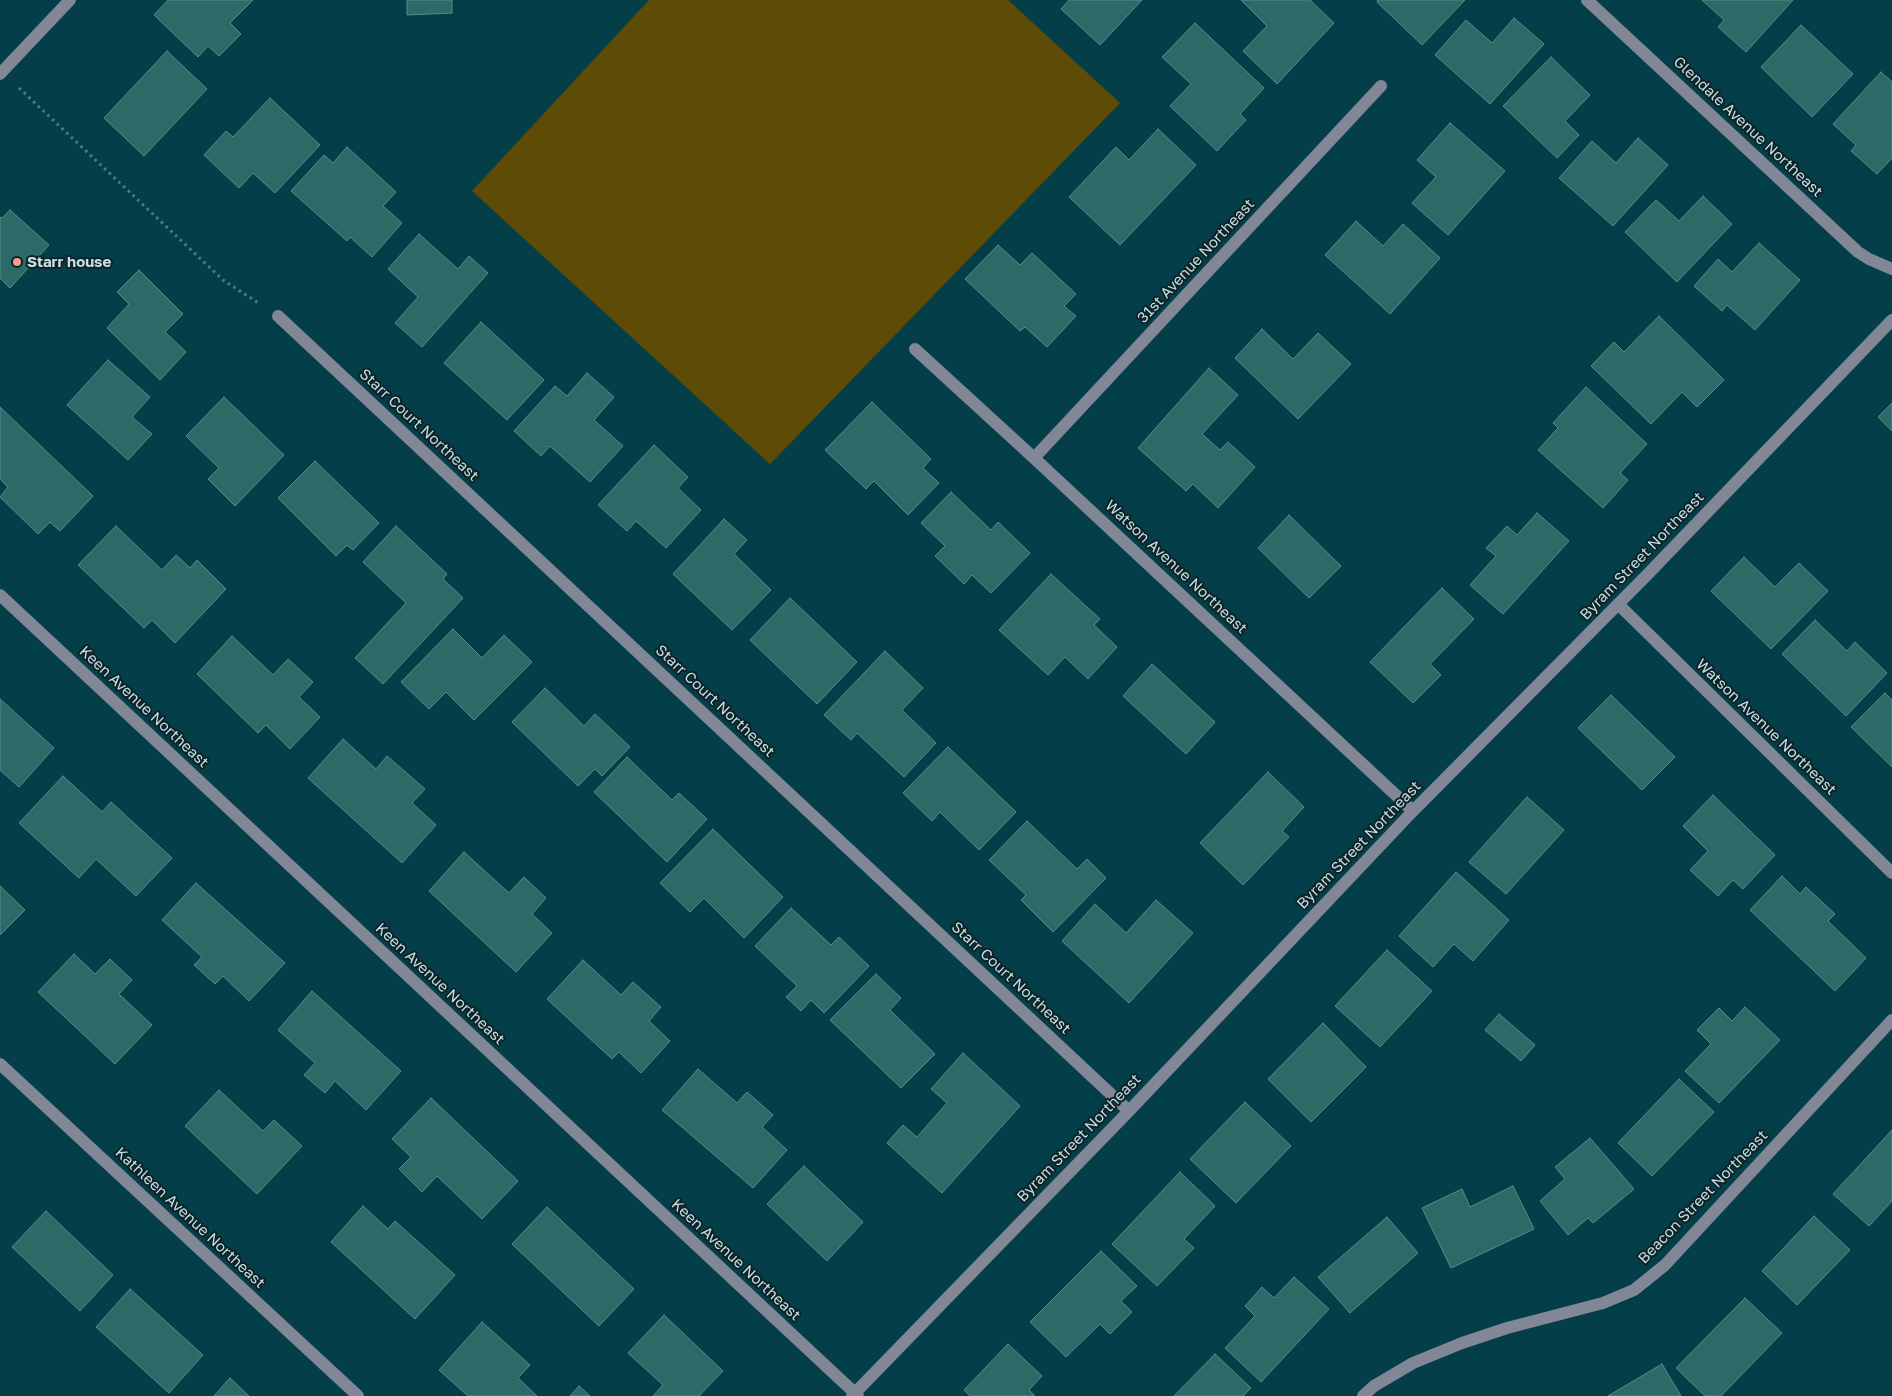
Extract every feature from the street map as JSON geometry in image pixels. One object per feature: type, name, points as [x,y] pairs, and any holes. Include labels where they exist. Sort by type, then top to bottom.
[{"type":"street","points":[[1,73],[70,0]]},
{"type":"street","name":"Glendale Avenue Northeast","points":[[1587,0],[1858,252],[1892,270]]},
{"type":"street","name":"31st Avenue Northeast","points":[[1034,458],[1381,86]]},
{"type":"street","name":"Starr Court Northeast","points":[[278,316],[1129,1111]]},
{"type":"street","name":"Byram Street Northeast","points":[[855,1395],[1129,1111],[1413,811],[1618,604],[1892,320]]},
{"type":"street","name":"Watson Avenue Northeast","points":[[915,349],[1413,811]]},
{"type":"street","name":"Keen Avenue Northeast","points":[[0,595],[855,1395]]},
{"type":"street","name":"Watson Avenue Northeast","points":[[1618,604],[1892,873]]},
{"type":"street","name":"Beacon Street Northeast","points":[[1363,1396],[1374,1386],[1413,1362],[1507,1328],[1603,1303],[1634,1290],[1665,1265],[1892,1020]]},
{"type":"street","name":"Kathleen Avenue Northeast","points":[[0,1064],[358,1396]]},
{"type":"path","points":[[1,73],[223,280],[278,316]]},
{"type":"shaded area","points":[[649,0],[1008,0],[1120,103],[770,464],[472,191]]},
{"type":"building","points":[[168,0],[253,0],[230,23],[241,34],[219,56],[208,46],[198,57],[154,15]]},
{"type":"building","points":[[407,0],[452,0],[452,13],[407,15]]},
{"type":"building","points":[[1069,0],[1142,0],[1100,45],[1061,9]]},
{"type":"building","points":[[1241,0],[1310,0],[1334,23],[1277,84],[1243,51],[1267,26]]},
{"type":"building","points":[[1378,0],[1465,0],[1422,45],[1377,2]]},
{"type":"building","points":[[1702,0],[1793,0],[1746,52],[1718,27],[1724,20]]},
{"type":"building","points":[[1514,18],[1544,44],[1490,104],[1435,55],[1466,20],[1492,43]]},
{"type":"building","points":[[1195,23],[1264,88],[1240,114],[1246,120],[1217,151],[1170,106],[1191,84],[1162,57]]},
{"type":"building","points":[[1801,25],[1853,74],[1812,117],[1761,67]]},
{"type":"building","points":[[167,51],[207,89],[144,156],[104,118]]},
{"type":"building","points":[[1551,57],[1590,95],[1565,121],[1579,135],[1557,158],[1503,106]]},
{"type":"building","points":[[1881,72],[1892,82],[1892,158],[1877,174],[1851,151],[1856,145],[1833,124]]},
{"type":"building","points":[[270,98],[320,145],[275,193],[253,173],[239,188],[204,155],[226,131],[233,137]]},
{"type":"building","points":[[1450,123],[1505,171],[1448,235],[1412,203],[1436,177],[1417,160]]},
{"type":"building","points":[[1158,129],[1196,165],[1120,245],[1069,197],[1116,147],[1129,160]]},
{"type":"building","points":[[1638,138],[1668,165],[1613,226],[1559,178],[1592,141],[1616,163]]},
{"type":"building","points":[[347,147],[396,192],[383,206],[402,223],[372,257],[350,237],[347,241],[291,191],[324,155],[333,163]]},
{"type":"building","points":[[1703,196],[1732,224],[1677,282],[1625,232],[1656,200],[1679,221]]},
{"type":"building","name":"Starr house","points":[[10,210],[49,245],[10,288],[0,278],[0,217],[2,218]]},
{"type":"building","points":[[1356,221],[1383,246],[1403,224],[1440,258],[1390,314],[1325,255]]},
{"type":"building","points":[[419,234],[458,269],[469,256],[488,273],[422,347],[395,323],[418,297],[388,269]]},
{"type":"building","points":[[1759,243],[1800,280],[1755,330],[1727,305],[1722,311],[1694,286],[1718,259],[1732,272]]},
{"type":"building","points":[[998,245],[1020,265],[1032,253],[1076,294],[1064,306],[1076,316],[1047,347],[1025,327],[1020,331],[965,279]]},
{"type":"building","points":[[139,270],[183,314],[165,332],[186,352],[160,380],[107,328],[129,304],[117,292]]},
{"type":"building","points":[[1659,316],[1724,380],[1697,407],[1682,392],[1651,424],[1591,366],[1614,342],[1624,352]]},
{"type":"building","points":[[481,322],[544,380],[507,420],[444,363]]},
{"type":"building","points":[[1262,329],[1293,359],[1318,333],[1351,364],[1298,419],[1235,358]]},
{"type":"building","points":[[108,360],[150,397],[132,417],[152,434],[128,460],[67,405]]},
{"type":"building","points":[[1209,368],[1238,395],[1202,434],[1220,450],[1228,442],[1255,467],[1218,508],[1193,484],[1186,491],[1138,448]]},
{"type":"building","points":[[587,373],[614,397],[594,420],[623,446],[590,482],[550,446],[541,456],[514,431],[555,386],[567,396]]},
{"type":"building","points":[[1586,387],[1647,444],[1620,473],[1628,480],[1603,508],[1538,450],[1558,428],[1553,423]]},
{"type":"building","points":[[224,397],[284,455],[235,506],[208,479],[219,468],[186,436]]},
{"type":"building","points":[[872,402],[931,459],[923,468],[939,483],[908,515],[874,481],[866,489],[825,450]]},
{"type":"building","points":[[1892,403],[1892,431],[1878,417]]},
{"type":"building","points":[[0,407],[93,496],[60,531],[50,522],[38,534],[0,497],[8,487],[0,479]]},
{"type":"building","points":[[654,445],[688,477],[678,488],[701,510],[666,548],[636,521],[627,531],[598,505]]},
{"type":"building","points":[[315,461],[379,523],[353,550],[347,545],[336,556],[278,498]]},
{"type":"building","points":[[951,492],[991,530],[998,522],[1030,553],[991,593],[972,575],[964,584],[935,556],[945,546],[921,523]]},
{"type":"building","points":[[1537,513],[1569,541],[1503,614],[1470,585],[1496,556],[1486,548],[1507,526],[1517,535]]},
{"type":"building","points":[[1289,515],[1341,566],[1309,598],[1258,548]]},
{"type":"building","points":[[724,519],[747,540],[734,554],[771,590],[732,630],[673,574]]},
{"type":"building","points":[[116,526],[162,570],[176,555],[190,568],[197,560],[226,589],[175,643],[152,620],[144,628],[78,565]]},
{"type":"building","points":[[396,526],[447,574],[443,579],[463,598],[383,684],[355,658],[406,603],[363,562]]},
{"type":"building","points":[[1744,557],[1775,587],[1799,563],[1828,591],[1771,649],[1711,591]]},
{"type":"building","points":[[1051,574],[1100,619],[1094,625],[1117,647],[1088,679],[1065,657],[1048,675],[999,630]]},
{"type":"building","points":[[1442,588],[1474,619],[1430,664],[1441,675],[1413,703],[1370,662]]},
{"type":"building","points":[[790,598],[857,662],[817,704],[750,640]]},
{"type":"building","points":[[1815,620],[1847,651],[1855,642],[1887,673],[1846,716],[1782,654]]},
{"type":"building","points":[[453,629],[482,658],[504,635],[532,662],[474,720],[446,692],[429,709],[401,682]]},
{"type":"building","points":[[232,636],[273,675],[288,659],[313,682],[299,697],[320,717],[290,749],[266,725],[258,733],[197,674]]},
{"type":"building","points":[[885,651],[923,688],[902,710],[936,743],[904,777],[857,733],[851,740],[824,715]]},
{"type":"building","points":[[1152,664],[1215,722],[1186,754],[1123,696]]},
{"type":"building","points":[[545,688],[584,726],[595,714],[630,747],[602,776],[595,769],[578,786],[512,722]]},
{"type":"building","points":[[1885,693],[1892,700],[1892,767],[1851,727]]},
{"type":"building","points":[[1611,695],[1675,757],[1642,790],[1578,728]]},
{"type":"building","points":[[0,699],[54,748],[19,787],[0,770]]},
{"type":"building","points":[[343,739],[376,769],[387,756],[425,789],[412,803],[436,825],[402,863],[308,778]]},
{"type":"building","points":[[948,747],[1016,812],[979,850],[940,812],[932,821],[903,793]]},
{"type":"building","points":[[627,757],[672,800],[679,793],[707,819],[667,862],[594,792]]},
{"type":"building","points":[[1268,772],[1304,807],[1282,831],[1289,837],[1243,885],[1200,843]]},
{"type":"building","points":[[63,776],[102,812],[111,802],[172,858],[136,896],[96,859],[79,878],[19,823]]},
{"type":"building","points":[[1713,795],[1775,855],[1743,889],[1733,880],[1718,896],[1690,870],[1708,851],[1683,826]]},
{"type":"building","points":[[1527,797],[1564,830],[1506,894],[1469,862]]},
{"type":"building","points":[[1027,821],[1077,869],[1087,859],[1106,878],[1053,932],[1021,900],[1026,895],[989,860]]},
{"type":"building","points":[[713,829],[783,897],[744,938],[704,898],[690,912],[660,883]]},
{"type":"building","points":[[464,852],[509,893],[524,877],[546,898],[532,914],[552,933],[516,972],[429,891]]},
{"type":"building","points":[[1456,872],[1509,920],[1473,961],[1454,944],[1433,967],[1399,936]]},
{"type":"building","points":[[1782,876],[1800,894],[1806,887],[1835,914],[1828,921],[1866,958],[1835,991],[1750,910]]},
{"type":"building","points":[[196,883],[285,963],[249,1001],[223,976],[215,984],[194,965],[202,957],[162,920]]},
{"type":"building","points":[[0,886],[25,910],[0,935]]},
{"type":"building","points":[[1156,900],[1193,933],[1129,1003],[1062,941],[1095,904],[1126,933]]},
{"type":"building","points":[[791,908],[831,945],[839,937],[869,966],[824,1013],[811,1000],[801,1011],[786,997],[797,986],[755,946]]},
{"type":"building","points":[[1387,950],[1432,991],[1380,1047],[1335,1006]]},
{"type":"building","points":[[74,954],[95,974],[110,959],[132,980],[119,994],[152,1025],[115,1064],[38,992]]},
{"type":"building","points":[[583,960],[621,995],[633,982],[661,1007],[649,1021],[670,1041],[641,1073],[619,1052],[612,1059],[547,999]]},
{"type":"building","points":[[876,974],[901,998],[890,1010],[935,1054],[901,1088],[830,1020]]},
{"type":"building","points":[[312,991],[401,1071],[366,1110],[335,1081],[325,1093],[304,1075],[315,1063],[278,1030]]},
{"type":"building","points":[[1745,1007],[1780,1040],[1719,1103],[1685,1071],[1711,1044],[1697,1030],[1719,1008],[1732,1021]]},
{"type":"building","points":[[1499,1014],[1535,1045],[1521,1061],[1485,1030]]},
{"type":"building","points":[[1323,1023],[1366,1067],[1311,1122],[1268,1079]]},
{"type":"building","points":[[963,1053],[1020,1106],[942,1193],[887,1143],[903,1125],[917,1137],[947,1103],[931,1089]]},
{"type":"building","points":[[698,1069],[737,1103],[747,1092],[773,1115],[762,1127],[787,1150],[753,1188],[662,1110]]},
{"type":"building","points":[[1679,1079],[1714,1112],[1652,1176],[1618,1143]]},
{"type":"building","points":[[219,1090],[263,1131],[274,1120],[302,1146],[257,1194],[185,1126]]},
{"type":"building","points":[[431,1098],[518,1181],[482,1219],[437,1176],[422,1192],[399,1169],[411,1157],[392,1139]]},
{"type":"building","points":[[1245,1102],[1291,1146],[1236,1203],[1190,1159]]},
{"type":"building","points":[[1892,1130],[1892,1201],[1869,1226],[1833,1194]]},
{"type":"building","points":[[1590,1138],[1634,1189],[1593,1223],[1588,1218],[1568,1235],[1540,1201],[1565,1179],[1555,1167]]},
{"type":"building","points":[[804,1166],[863,1222],[827,1261],[767,1204]]},
{"type":"building","points":[[1180,1172],[1215,1206],[1184,1239],[1194,1248],[1157,1286],[1112,1244]]},
{"type":"building","points":[[1513,1186],[1534,1229],[1451,1268],[1422,1208],[1462,1189],[1470,1207]]},
{"type":"building","points":[[363,1206],[388,1229],[395,1221],[455,1275],[415,1319],[331,1242]]},
{"type":"building","points":[[547,1207],[634,1289],[599,1326],[512,1244]]},
{"type":"building","points":[[46,1211],[113,1275],[80,1311],[12,1247]]},
{"type":"building","points":[[1814,1216],[1850,1250],[1797,1305],[1762,1271]]},
{"type":"building","points":[[1387,1217],[1418,1253],[1350,1313],[1318,1277]]},
{"type":"building","points":[[1101,1251],[1137,1286],[1121,1301],[1132,1312],[1110,1334],[1100,1324],[1066,1357],[1030,1322]]},
{"type":"building","points":[[1294,1277],[1329,1309],[1261,1382],[1225,1348],[1255,1316],[1245,1306],[1262,1287],[1274,1298]]},
{"type":"building","points":[[130,1289],[203,1355],[169,1393],[96,1327]]},
{"type":"building","points":[[1745,1298],[1782,1333],[1721,1396],[1705,1396],[1676,1368]]},
{"type":"building","points":[[664,1315],[723,1371],[699,1396],[653,1396],[663,1385],[628,1353]]},
{"type":"building","points":[[482,1322],[530,1365],[518,1378],[537,1396],[468,1396],[439,1370]]},
{"type":"building","points":[[1008,1344],[1042,1376],[1029,1390],[1035,1396],[970,1396],[964,1390]]},
{"type":"building","points":[[1215,1354],[1251,1388],[1243,1396],[1174,1396]]},
{"type":"building","points":[[1662,1364],[1681,1396],[1608,1396]]},
{"type":"building","points":[[230,1378],[249,1396],[214,1396]]},
{"type":"building","points":[[579,1386],[590,1396],[570,1396]]},
{"type":"place","name":"Starr house","points":[[17,262]]}]
